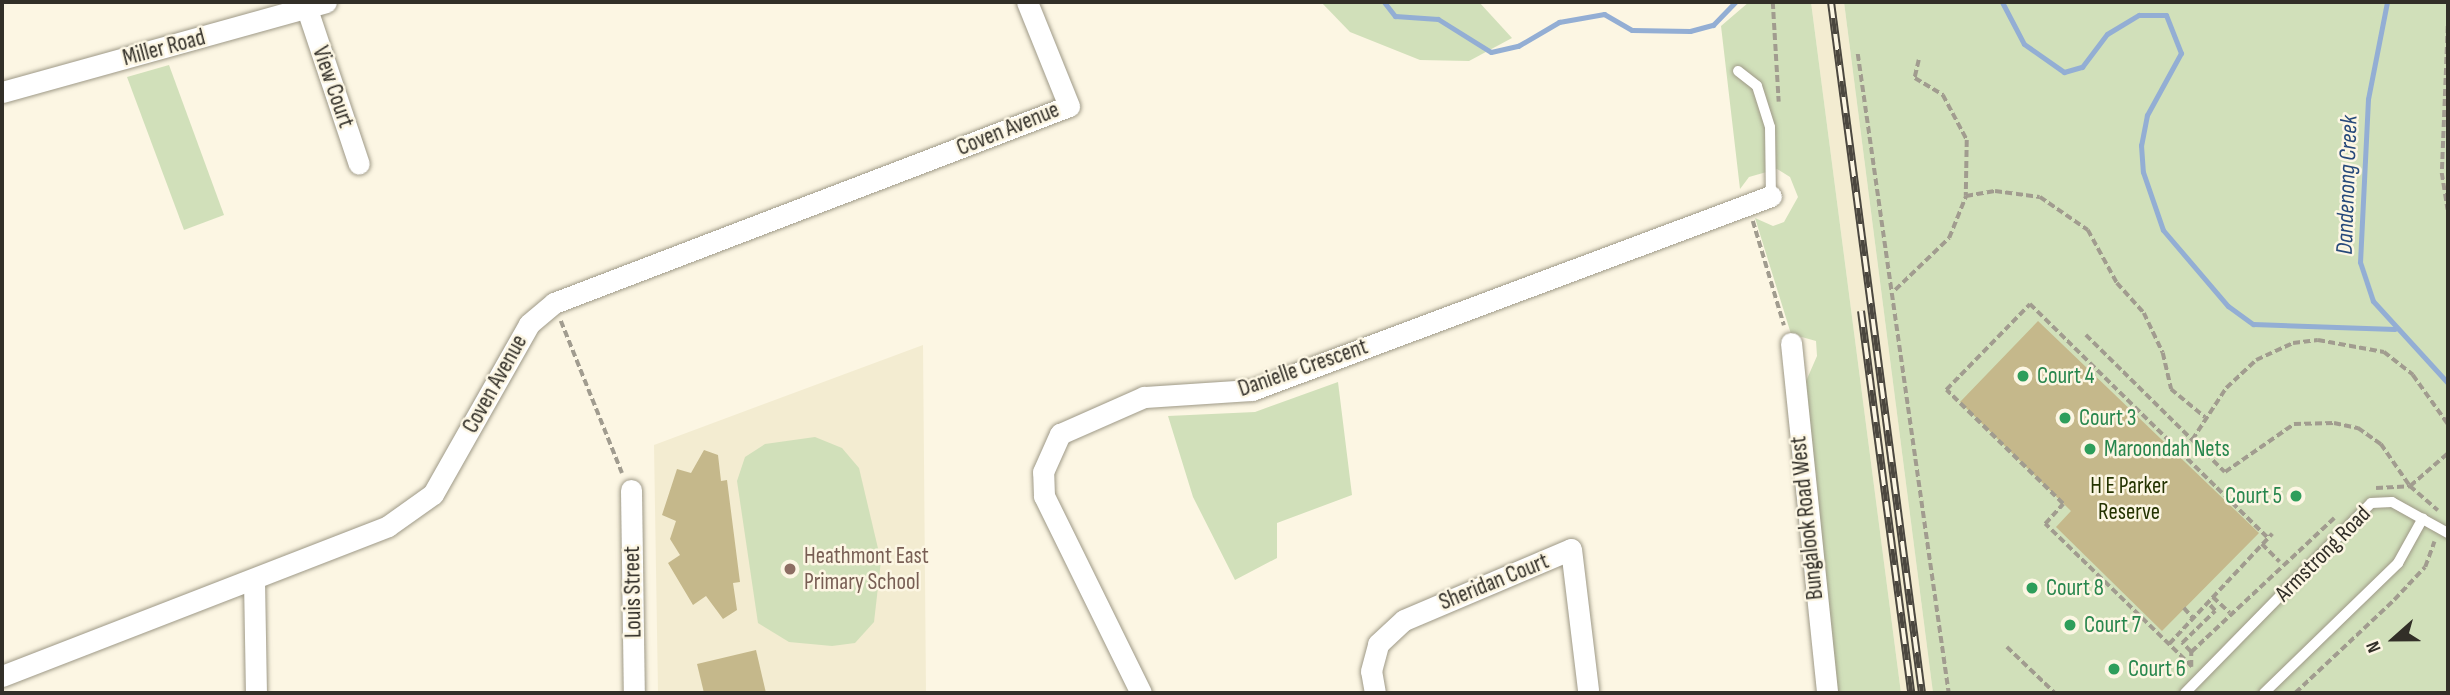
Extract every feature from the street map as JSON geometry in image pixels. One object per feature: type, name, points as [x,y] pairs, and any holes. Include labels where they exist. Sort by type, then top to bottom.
[{"type":"street","name":"Coven Avenue","points":[[2,676],[388,526],[433,494],[529,324],[554,303],[1069,106],[1027,2]]},
{"type":"street","name":"Miller Road","points":[[2,92],[317,5]]},
{"type":"street","name":"View Court","points":[[317,5],[359,164]]},
{"type":"street","name":"Danielle Crescent","points":[[1141,693],[1044,496],[1043,472],[1060,434],[1144,397],[1252,390],[1745,201],[1772,196]]},
{"type":"street","name":"Bungalook Road West","points":[[1791,343],[1827,693]]},
{"type":"street","name":"Louis Street","points":[[631,490],[634,693]]},
{"type":"street","name":"Sheridan Court","points":[[1375,693],[1371,671],[1378,644],[1404,620],[1571,549],[1588,690]]},
{"type":"street","points":[[254,580],[256,693]]},
{"type":"lane","points":[[1738,71],[1757,86],[1770,127],[1772,196]]},
{"type":"lane","name":"Armstrong Road","points":[[2185,693],[2371,503],[2392,502],[2448,533]]},
{"type":"lane","points":[[2264,693],[2398,563],[2423,518]]},
{"type":"path","points":[[2448,26],[2442,173],[2448,210]]},
{"type":"path","points":[[1858,54],[1895,290],[1950,693]]},
{"type":"path","points":[[1895,290],[1949,238],[1966,196],[1967,140],[1943,95],[1915,78],[1919,60]]},
{"type":"path","points":[[1966,196],[2010,192],[2040,197],[2074,214],[2144,313],[2163,352],[2171,389],[2205,417]]},
{"type":"path","points":[[1745,201],[1791,343]]},
{"type":"path","points":[[554,303],[631,490]]},
{"type":"path","points":[[2192,667],[2072,546],[2045,523],[2063,504],[1946,390],[2030,304],[2268,538]]},
{"type":"path","points":[[2086,335],[2225,472],[2294,424],[2334,423],[2358,428],[2381,444],[2410,486],[2448,453]]},
{"type":"path","points":[[2192,440],[2205,417],[2256,360],[2318,340],[2384,352],[2413,375],[2448,424]]},
{"type":"path","points":[[2367,489],[2376,485]]},
{"type":"path","points":[[2438,506],[2448,516]]},
{"type":"path","points":[[2191,652],[2280,562],[2338,514]]},
{"type":"path","points":[[2169,644],[2272,534]]},
{"type":"path","points":[[2295,693],[2394,600],[2424,566],[2434,542]]},
{"type":"path","points":[[2262,544],[2280,562]]},
{"type":"path","points":[[2213,597],[2230,613]]},
{"type":"path","points":[[2183,676],[2192,667],[2191,652],[2182,643],[2215,611],[2207,603]]},
{"type":"path","points":[[2184,608],[2193,618]]},
{"type":"path","points":[[2007,647],[2055,693]]},
{"type":"shaded area","points":[[1811,2],[1844,2],[1933,693],[1901,693]]},
{"type":"shaded area","name":"Heathmont East Primary School","points":[[923,345],[926,693],[658,693],[654,445]]},
{"type":"green space","points":[[1321,2],[1479,2],[1512,38],[1469,61],[1420,60],[1350,32]]},
{"type":"green space","points":[[1749,2],[1811,2],[1901,693],[1838,693],[1800,395],[1817,356],[1816,341],[1791,334],[1755,218],[1773,226],[1784,222],[1798,197],[1790,177],[1777,169],[1749,177],[1740,189],[1721,26]]},
{"type":"green space","name":"H E Parker Reserve","points":[[1844,2],[2448,2],[2448,693],[1933,693]]},
{"type":"green space","points":[[169,65],[224,215],[184,230],[127,77]]},
{"type":"green space","points":[[1338,382],[1352,495],[1277,523],[1277,558],[1235,580],[1193,497],[1168,416],[1255,412]]},
{"type":"green space","points":[[815,437],[842,448],[859,468],[881,561],[874,622],[855,643],[832,646],[789,642],[758,623],[737,481],[745,457],[765,444]]},
{"type":"building","name":"Maroondah Nets","points":[[2038,321],[2259,533],[2162,631],[2056,527],[2071,511],[1960,402]]},
{"type":"building","points":[[704,450],[718,455],[721,481],[727,480],[740,582],[733,583],[737,610],[723,619],[706,596],[693,605],[668,563],[680,555],[670,539],[676,521],[662,515],[677,469],[691,473]]},
{"type":"building","points":[[756,650],[766,693],[704,693],[697,664]]},
{"type":"waterway","points":[[1384,2],[1395,16],[1438,19],[1491,52],[1518,46],[1559,22],[1604,14],[1632,30],[1690,31],[1713,25],[1735,2]]},
{"type":"waterway","points":[[2002,2],[2024,44],[2064,72],[2082,67],[2107,34],[2139,15],[2166,15],[2181,53],[2147,115],[2141,145],[2143,172],[2163,230],[2228,306],[2253,324],[2395,329]]},
{"type":"waterway","name":"Dandenong Creek","points":[[2387,2],[2368,99],[2360,262],[2373,301],[2448,383]]},
{"type":"railway","points":[[1831,2],[1922,693]]},
{"type":"railway","points":[[1861,311],[1911,693]]},
{"type":"place","name":"Court 4","points":[[2023,376]]},
{"type":"place","name":"Court 3","points":[[2065,418]]},
{"type":"place","name":"Maroondah Nets","points":[[2090,449]]},
{"type":"place","name":"Court 5","points":[[2296,496]]},
{"type":"place","name":"Heathmont East Primary School","points":[[790,569]]},
{"type":"place","name":"Court 8","points":[[2032,588]]},
{"type":"place","name":"Court 7","points":[[2070,625]]},
{"type":"place","name":"Court 6","points":[[2114,669]]}]
